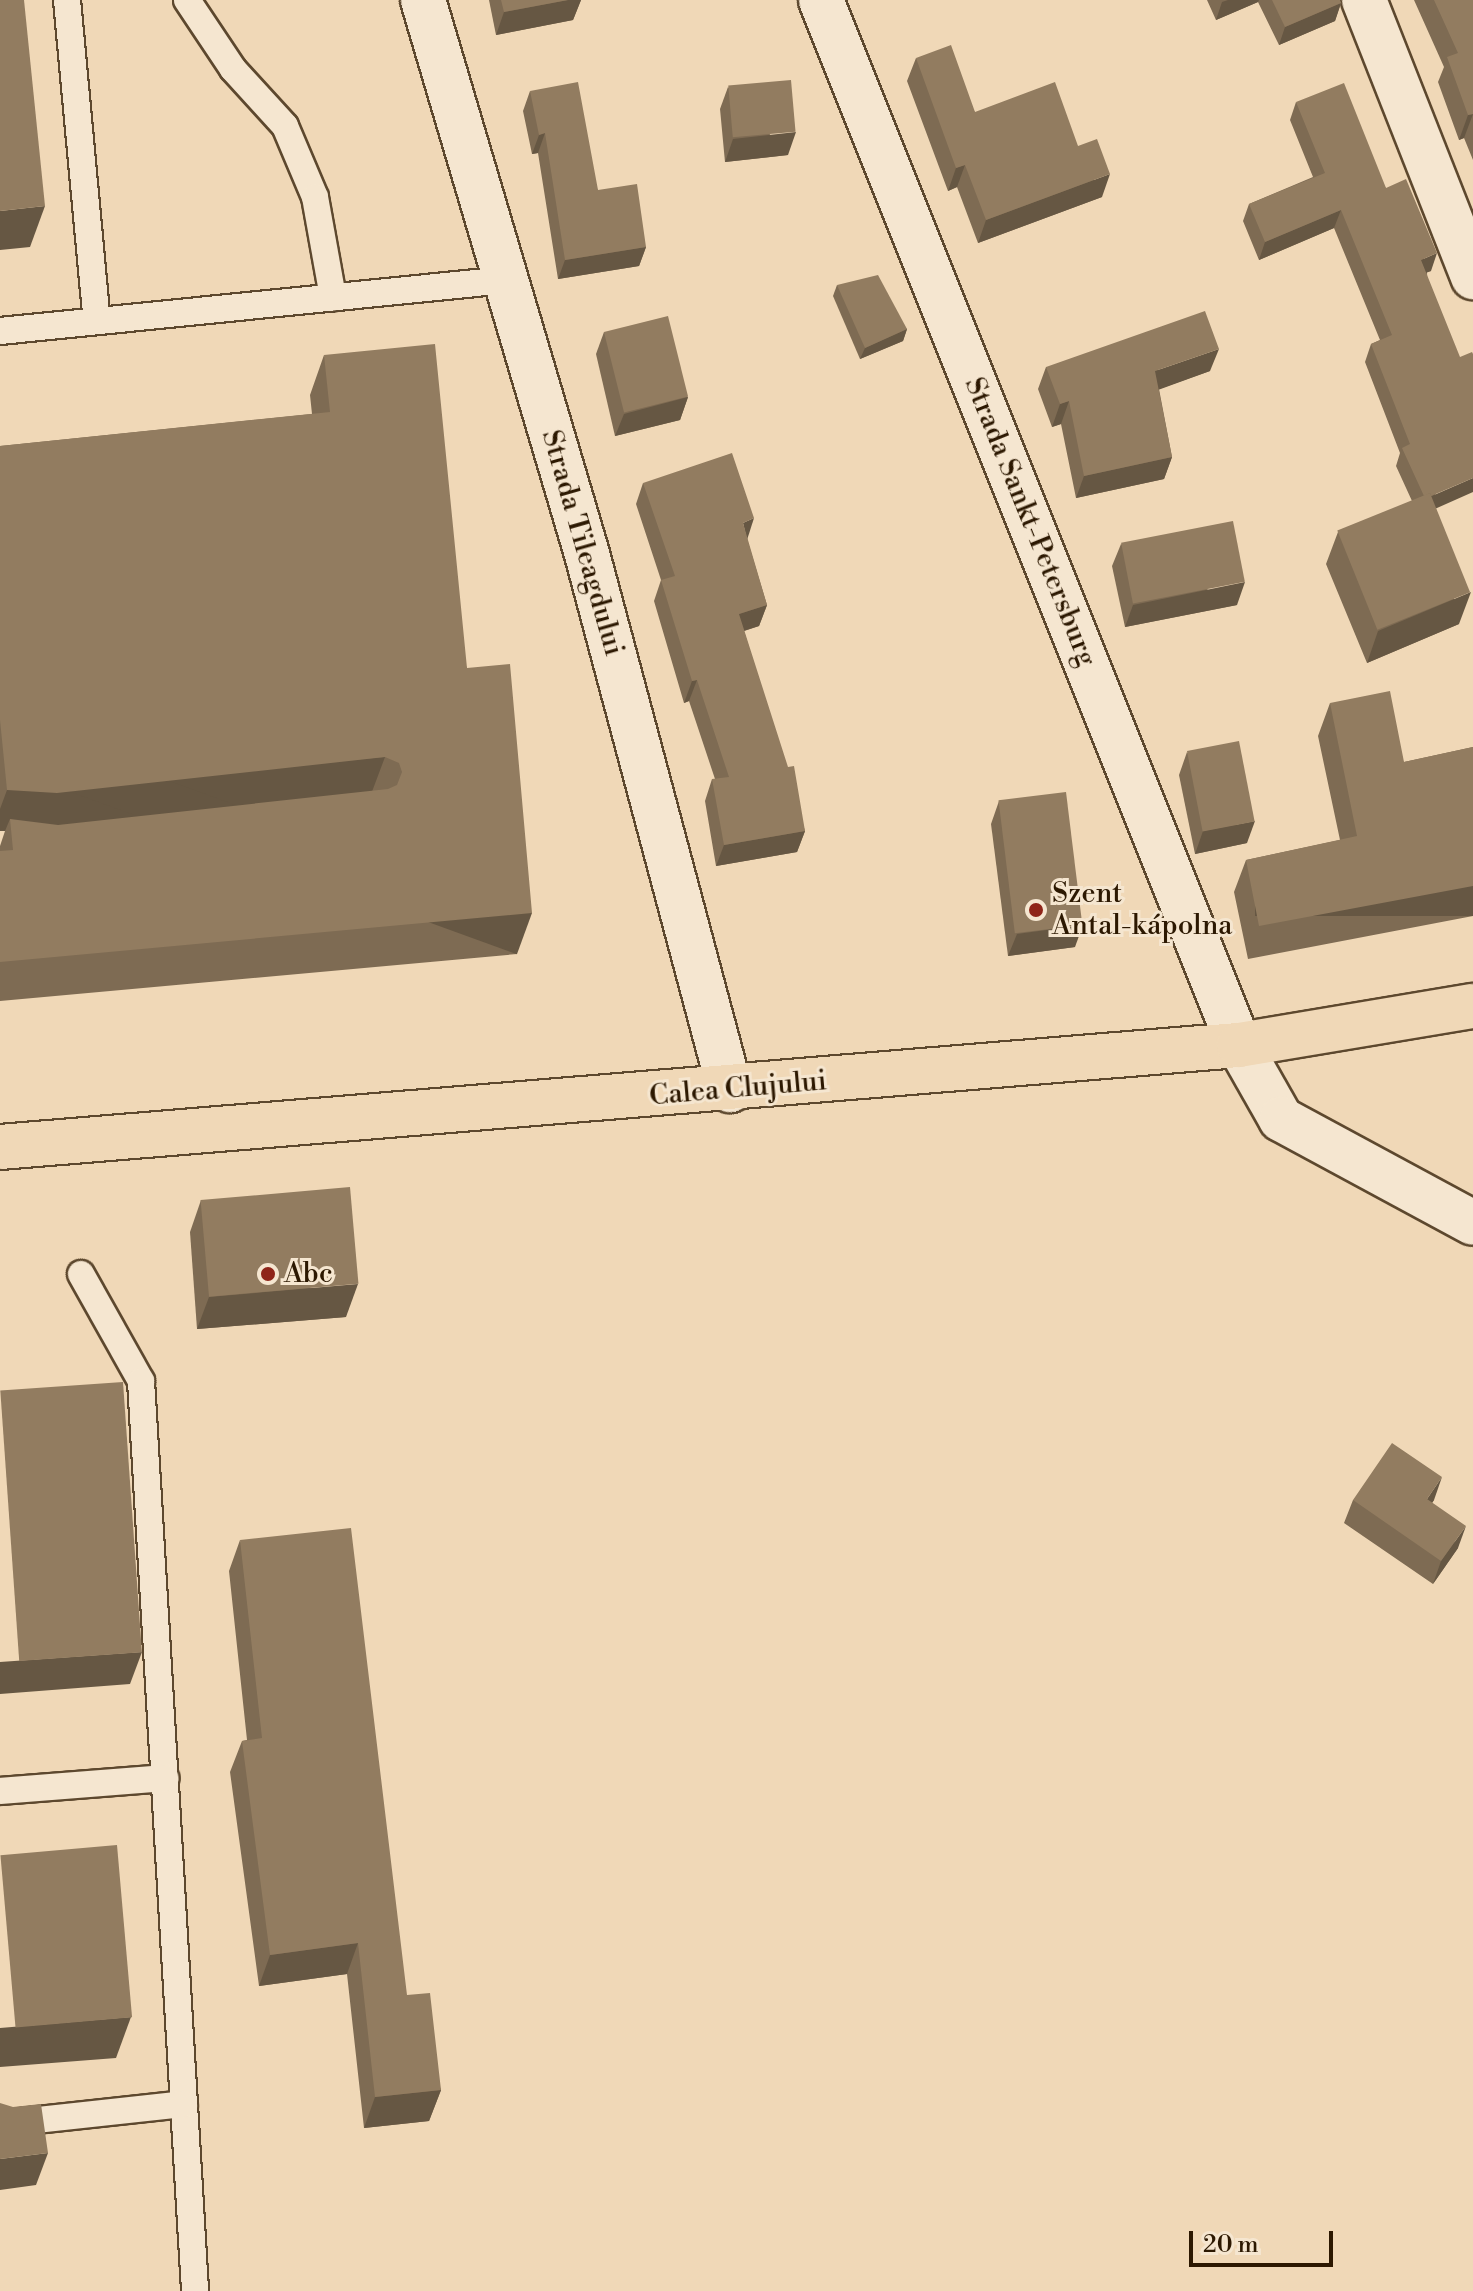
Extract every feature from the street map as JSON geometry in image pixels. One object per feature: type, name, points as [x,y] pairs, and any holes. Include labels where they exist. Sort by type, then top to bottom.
[{"type":"main road","name":"Calea Clujului","points":[[0,1147],[730,1090],[1239,1045],[1473,1006]]},
{"type":"street","name":"Strada Tileagdului","points":[[423,0],[587,554],[730,1090]]},
{"type":"street","name":"Strada Sankt-Petersburg","points":[[821,0],[1239,1045],[1281,1119],[1473,1223]]},
{"type":"street","points":[[1364,0],[1473,277]]},
{"type":"lane","points":[[67,0],[97,321]]},
{"type":"lane","points":[[187,0],[233,69],[285,126],[315,197],[333,297]]},
{"type":"lane","points":[[0,331],[506,280]]},
{"type":"lane","points":[[81,1274],[141,1381],[195,2291]]},
{"type":"lane","points":[[0,1791],[165,1778]]},
{"type":"lane","points":[[0,2124],[184,2104]]},
{"type":"building","points":[[0,0],[24,0],[45,206],[0,211]]},
{"type":"building","points":[[501,0],[568,0],[504,12]]},
{"type":"building","points":[[1272,0],[1340,0],[1341,3],[1285,27]]},
{"type":"building","points":[[1434,0],[1473,0],[1473,114],[1468,115],[1447,57],[1458,53]]},
{"type":"building","points":[[951,45],[975,112],[1055,82],[1078,146],[1097,139],[1110,174],[986,220],[965,165],[956,168],[916,58]]},
{"type":"building","points":[[791,80],[796,132],[733,137],[728,85]]},
{"type":"building","points":[[578,82],[598,190],[637,184],[646,247],[565,260],[545,133],[539,135],[530,91]]},
{"type":"building","points":[[1344,83],[1386,188],[1406,179],[1437,253],[1421,260],[1460,357],[1473,354],[1473,478],[1431,496],[1430,493],[1424,496],[1402,448],[1410,444],[1371,344],[1392,335],[1341,210],[1265,242],[1249,204],[1325,173],[1296,102]]},
{"type":"building","points":[[878,275],[907,329],[865,348],[837,285]]},
{"type":"building","points":[[1205,311],[1219,349],[1155,371],[1172,457],[1084,476],[1069,401],[1060,404],[1046,367]]},
{"type":"building","points":[[668,316],[688,397],[624,413],[604,332]]},
{"type":"building","points":[[435,344],[467,668],[510,664],[532,913],[0,962],[0,851],[13,850],[10,819],[58,825],[388,789],[397,785],[402,772],[399,763],[385,757],[57,793],[7,790],[0,720],[0,446],[330,412],[324,355]]},
{"type":"building","points":[[732,453],[754,518],[743,523],[767,605],[739,614],[788,767],[794,766],[805,831],[724,845],[712,779],[729,777],[697,680],[692,681],[661,580],[675,576],[643,483]]},
{"type":"building","points":[[1430,493],[1470,592],[1377,630],[1337,530]]},
{"type":"building","points":[[1233,521],[1245,582],[1133,604],[1121,543]]},
{"type":"building","points":[[1390,691],[1404,762],[1473,747],[1473,886],[1259,926],[1246,860],[1357,836],[1330,703]]},
{"type":"building","points":[[1239,741],[1255,821],[1203,832],[1187,751]]},
{"type":"building","name":"Szent Antal-kápolna","points":[[1066,792],[1082,925],[1015,933],[999,800]]},
{"type":"building","name":"Abc","points":[[350,1187],[358,1284],[209,1297],[201,1200]]},
{"type":"building","points":[[123,1382],[142,1652],[19,1661],[0,1391]]},
{"type":"building","points":[[1392,1443],[1442,1477],[1427,1499],[1466,1526],[1441,1561],[1353,1500]]},
{"type":"building","points":[[351,1528],[407,1995],[430,1993],[441,2090],[375,2097],[358,1943],[270,1955],[242,1741],[262,1738],[240,1540]]},
{"type":"building","points":[[117,1845],[132,2017],[16,2028],[0,1855]]},
{"type":"building","points":[[0,2103],[13,2107],[41,2104],[48,2153],[0,2159]]},
{"type":"place","name":"Szent Antal-kápolna","points":[[1036,910]]},
{"type":"place","name":"Abc","points":[[268,1274]]}]
